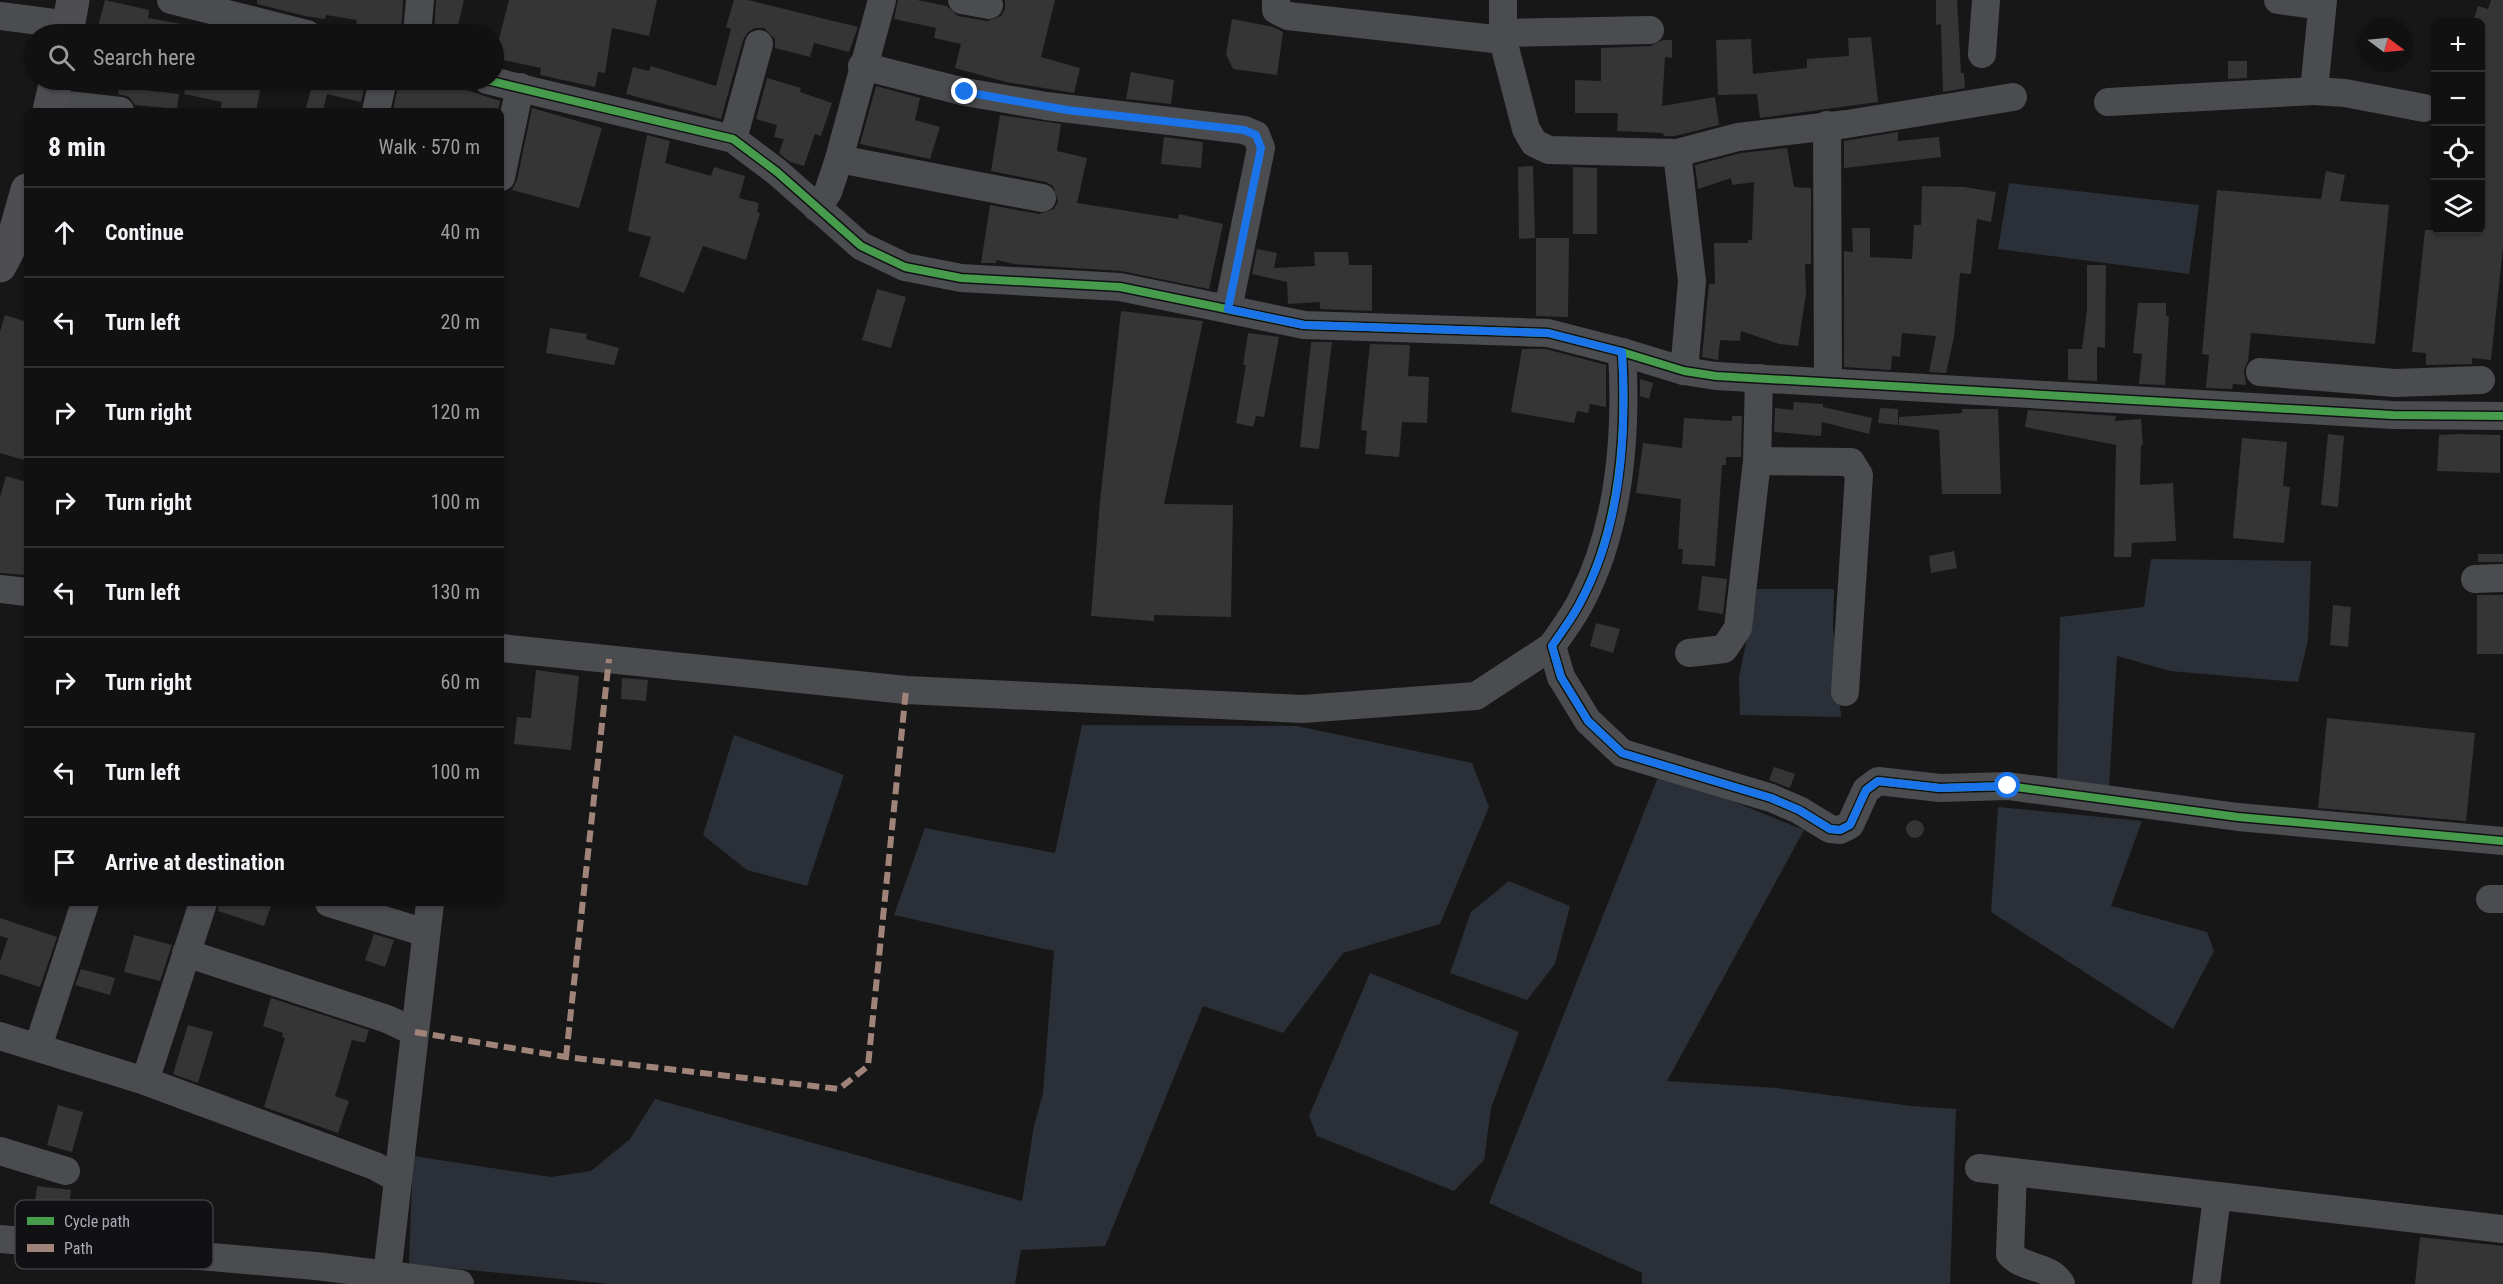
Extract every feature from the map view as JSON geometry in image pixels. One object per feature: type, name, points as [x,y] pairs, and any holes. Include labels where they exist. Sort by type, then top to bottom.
[{"type":"main road","points":[[0,266],[12,243],[24,201]]},
{"type":"street","points":[[171,0],[267,24]]},
{"type":"street","points":[[418,24],[420,0]]},
{"type":"street","points":[[817,208],[828,192],[839,159],[862,66],[882,0]]},
{"type":"street","points":[[962,0],[990,4]]},
{"type":"street","points":[[1276,0],[1276,10],[1288,16],[1504,36],[1650,30]]},
{"type":"street","points":[[1503,0],[1504,36],[1526,129],[1534,143],[1549,150],[1677,153],[1738,137],[2013,97]]},
{"type":"street","points":[[1982,54],[1986,0]]},
{"type":"street","points":[[2278,0],[2323,3],[2314,91]]},
{"type":"street","points":[[0,16],[70,20]]},
{"type":"street","points":[[733,139],[759,44]]},
{"type":"street","points":[[862,66],[965,92],[1067,110],[1244,130],[1256,135],[1261,148],[1228,309]]},
{"type":"street","points":[[504,84],[733,139],[861,246],[905,267],[961,278],[1120,287],[1304,325],[1548,333],[1684,371],[1759,378],[2393,415],[2503,416]]},
{"type":"street","points":[[504,163],[520,87]]},
{"type":"street","points":[[377,108],[381,90]]},
{"type":"street","points":[[2108,102],[2314,91],[2345,93],[2424,108]]},
{"type":"street","points":[[52,98],[104,108]]},
{"type":"street","points":[[1827,125],[1828,382]]},
{"type":"street","points":[[1677,153],[1692,280],[1684,371]]},
{"type":"street","points":[[839,159],[1042,198]]},
{"type":"street","points":[[504,648],[906,690],[1303,708],[1476,696],[1552,646],[1582,600],[1598,562],[1617,485],[1625,397],[1622,352]]},
{"type":"street","points":[[2260,372],[2395,383],[2481,380]]},
{"type":"street","points":[[1689,653],[1724,649],[1738,628],[1757,461],[1759,378]]},
{"type":"street","points":[[2393,415],[2395,383]]},
{"type":"street","points":[[1757,461],[1851,462],[1859,475],[1845,692]]},
{"type":"street","points":[[0,589],[24,592]]},
{"type":"street","points":[[1552,646],[1561,677],[1588,721],[1622,753],[1771,798],[1799,810],[1830,829],[1840,830],[1850,825],[1866,790],[1878,781],[1940,788],[2008,786],[2238,817],[2503,841]]},
{"type":"street","points":[[38,1047],[84,906]]},
{"type":"street","points":[[145,1081],[202,906]]},
{"type":"street","points":[[339,906],[426,933]]},
{"type":"street","points":[[386,1279],[430,906]]},
{"type":"street","points":[[186,953],[387,1019],[415,1032]]},
{"type":"street","points":[[0,1036],[145,1081],[375,1166],[398,1179]]},
{"type":"street","points":[[0,1150],[66,1171]]},
{"type":"street","points":[[1979,1168],[2503,1228]]},
{"type":"street","points":[[2013,1172],[2010,1254],[2016,1260],[2052,1272],[2061,1284]]},
{"type":"street","points":[[2206,1284],[2217,1196]]},
{"type":"street","points":[[0,1239],[15,1241]]},
{"type":"street","points":[[213,1258],[316,1266],[386,1279],[460,1284]]},
{"type":"shaded area","points":[[2009,183],[2199,205],[2189,274],[1998,249]]},
{"type":"shaded area","points":[[2151,559],[2311,561],[2308,640],[2298,682],[2170,671],[2117,656],[2109,787],[2057,781],[2060,617],[2144,607]]},
{"type":"shaded area","points":[[1757,589],[1834,589],[1833,626],[1841,717],[1740,715],[1739,677]]},
{"type":"shaded area","points":[[1082,725],[1297,726],[1472,763],[1489,807],[1440,924],[1343,953],[1283,1033],[1203,1006],[1105,1246],[1021,1250],[1015,1284],[610,1284],[409,1264],[413,1156],[551,1177],[591,1171],[630,1139],[655,1099],[1022,1201],[1034,1126],[1043,1093],[1054,951],[894,915],[925,828],[1055,853]]},
{"type":"shaded area","points":[[734,735],[844,775],[807,886],[747,870],[703,835]]},
{"type":"shaded area","points":[[1660,772],[1804,830],[1667,1081],[1777,1088],[1911,1106],[1956,1109],[1950,1284],[1642,1284],[1642,1273],[1489,1203]]},
{"type":"shaded area","points":[[1998,807],[2142,821],[2111,906],[2207,932],[2214,951],[2173,1029],[1991,912]]},
{"type":"shaded area","points":[[1509,881],[1570,906],[1555,964],[1527,1000],[1450,973],[1471,912]]},
{"type":"shaded area","points":[[1370,973],[1519,1032],[1491,1108],[1484,1160],[1454,1191],[1317,1136],[1309,1116]]},
{"type":"building","points":[[105,0],[149,10],[148,18],[182,24],[99,24]]},
{"type":"building","points":[[257,0],[403,0],[402,24],[356,24],[357,20],[326,15],[325,19],[305,16],[257,4]]},
{"type":"building","points":[[436,0],[464,0],[458,24],[435,24]]},
{"type":"building","points":[[509,0],[657,0],[649,36],[612,28],[605,73],[598,72],[595,87],[540,75],[541,68],[504,60],[503,24]]},
{"type":"building","points":[[734,0],[748,0],[858,27],[849,52],[814,43],[810,57],[775,48],[775,39],[764,28],[755,28],[748,32],[743,40],[721,119],[626,94],[633,67],[649,71],[651,66],[716,86],[731,29],[726,27]]},
{"type":"building","points":[[898,0],[917,0],[947,6],[958,16],[987,21],[1001,16],[1005,9],[1005,0],[1055,0],[1041,57],[1080,68],[1074,93],[1006,82],[955,68],[961,44],[934,38],[936,28],[894,19]]},
{"type":"building","points":[[1936,0],[1957,0],[1961,73],[1964,73],[1965,88],[1943,92],[1941,24],[1936,25]]},
{"type":"building","points":[[2491,0],[2503,0],[2503,247],[2491,360],[2472,358],[2472,364],[2426,365],[2426,353],[2412,352],[2425,230],[2431,230],[2431,234],[2485,234],[2485,18],[2474,18],[2478,6],[2488,9]]},
{"type":"building","points":[[1232,19],[1273,27],[1283,32],[1277,75],[1233,69],[1226,54]]},
{"type":"building","points":[[1871,37],[1878,102],[1760,118],[1757,94],[1718,95],[1716,40],[1751,39],[1753,74],[1807,68],[1807,59],[1849,56],[1848,38]]},
{"type":"building","points":[[1663,40],[1672,40],[1672,58],[1665,57],[1662,106],[1715,97],[1719,125],[1675,136],[1664,136],[1663,133],[1617,131],[1618,113],[1575,113],[1575,80],[1601,81],[1601,48],[1650,46]]},
{"type":"building","points":[[2228,61],[2247,61],[2247,78],[2228,79]]},
{"type":"building","points":[[1131,72],[1174,80],[1171,104],[1126,99]]},
{"type":"building","points":[[767,78],[801,88],[800,92],[832,103],[821,136],[815,134],[804,166],[790,162],[779,153],[784,139],[774,137],[777,125],[756,119]]},
{"type":"building","points":[[876,86],[920,98],[915,120],[940,127],[930,159],[860,144]]},
{"type":"building","points":[[119,90],[145,90],[179,94],[177,108],[166,108],[135,105],[129,97],[118,94]]},
{"type":"building","points":[[185,90],[260,90],[257,108],[221,108],[222,102],[184,94]]},
{"type":"building","points":[[311,90],[364,90],[361,102],[327,94],[324,108],[306,108]]},
{"type":"building","points":[[397,90],[467,90],[500,101],[499,108],[394,108]]},
{"type":"building","points":[[532,108],[602,128],[579,208],[512,190],[517,180]]},
{"type":"building","points":[[1000,115],[1061,124],[1057,151],[1087,158],[1077,203],[1178,219],[1179,214],[1223,224],[1209,289],[1121,271],[1014,264],[997,260],[996,263],[981,263],[990,205],[1039,214],[1054,209],[1058,201],[1053,186],[1046,182],[991,171]]},
{"type":"building","points":[[1898,132],[1898,141],[1939,137],[1941,157],[1844,168],[1844,141]]},
{"type":"building","points":[[647,135],[670,141],[665,163],[711,176],[714,167],[745,176],[739,198],[759,203],[757,212],[760,213],[746,260],[703,246],[684,293],[639,276],[651,237],[628,231]]},
{"type":"building","points":[[1164,137],[1203,142],[1201,168],[1161,164]]},
{"type":"building","points":[[1787,148],[1794,187],[1811,188],[1811,264],[1805,264],[1806,294],[1798,346],[1779,344],[1741,331],[1740,341],[1720,340],[1718,360],[1702,357],[1709,284],[1715,284],[1714,243],[1748,243],[1748,240],[1752,240],[1754,182],[1732,185],[1731,178],[1698,189],[1695,165],[1741,153]]},
{"type":"building","points":[[1533,166],[1535,238],[1519,239],[1518,167]]},
{"type":"building","points":[[1573,167],[1597,168],[1597,234],[1573,234]]},
{"type":"building","points":[[2326,171],[2345,175],[2340,201],[2389,205],[2375,344],[2251,333],[2248,361],[2244,370],[2246,385],[2233,384],[2232,389],[2206,388],[2209,355],[2202,354],[2217,190],[2321,199]]},
{"type":"building","points":[[1922,186],[1964,187],[1996,192],[1991,222],[1977,219],[1971,274],[1960,273],[1954,337],[1946,373],[1929,372],[1936,336],[1902,333],[1900,357],[1892,356],[1891,370],[1844,367],[1844,251],[1853,252],[1852,228],[1870,228],[1870,257],[1912,259],[1914,225],[1921,225]]},
{"type":"building","points":[[1536,238],[1569,238],[1568,317],[1536,316]]},
{"type":"building","points":[[1257,249],[1277,253],[1274,268],[1315,266],[1314,252],[1348,252],[1349,265],[1372,265],[1372,311],[1320,309],[1320,302],[1288,304],[1287,282],[1252,274]]},
{"type":"building","points":[[2087,265],[2106,265],[2105,348],[2097,347],[2097,381],[2068,380],[2068,349],[2082,349],[2087,310]]},
{"type":"building","points":[[877,289],[906,297],[891,348],[862,340]]},
{"type":"building","points":[[2138,303],[2166,303],[2166,316],[2169,317],[2165,385],[2139,384],[2142,354],[2133,353]]},
{"type":"building","points":[[1121,311],[1203,321],[1164,504],[1233,505],[1231,617],[1154,615],[1154,621],[1091,616],[1100,501]]},
{"type":"building","points":[[5,315],[24,321],[24,460],[0,453],[0,332]]},
{"type":"building","points":[[550,328],[587,334],[586,339],[619,348],[614,365],[546,353]]},
{"type":"building","points":[[1248,333],[1279,337],[1264,417],[1256,416],[1253,427],[1236,423],[1246,365],[1243,365]]},
{"type":"building","points":[[1311,342],[1332,342],[1319,449],[1300,447]]},
{"type":"building","points":[[1370,344],[1410,345],[1408,376],[1429,377],[1427,423],[1402,422],[1399,457],[1365,454],[1367,431],[1361,430]]},
{"type":"building","points":[[1522,349],[1546,349],[1606,365],[1606,407],[1590,404],[1588,413],[1577,411],[1574,423],[1511,412]]},
{"type":"building","points":[[1640,379],[1653,383],[1649,399],[1640,396]]},
{"type":"building","points":[[1794,402],[1823,404],[1823,407],[1872,418],[1869,434],[1822,422],[1821,436],[1774,432],[1775,408],[1793,410]]},
{"type":"building","points":[[1880,408],[1898,409],[1898,425],[1878,423]]},
{"type":"building","points":[[1962,409],[1998,409],[2001,494],[1942,494],[1939,430],[1899,425],[1899,417],[1962,413]]},
{"type":"building","points":[[2028,410],[2116,416],[2115,421],[2141,419],[2143,445],[2141,445],[2140,485],[2173,483],[2176,541],[2132,543],[2131,557],[2114,557],[2116,445],[2025,427]]},
{"type":"building","points":[[1732,416],[1742,416],[1741,457],[1726,457],[1726,465],[1722,465],[1715,566],[1682,564],[1683,549],[1678,549],[1681,499],[1636,493],[1643,443],[1682,448],[1684,418],[1732,421]]},
{"type":"building","points":[[2328,434],[2344,436],[2338,507],[2321,505]]},
{"type":"building","points":[[2439,435],[2500,435],[2500,473],[2437,471]]},
{"type":"building","points":[[2242,438],[2287,442],[2283,486],[2290,487],[2284,543],[2233,538]]},
{"type":"building","points":[[6,476],[24,481],[24,575],[0,573],[0,497]]},
{"type":"building","points":[[1954,551],[1957,568],[1931,573],[1929,556]]},
{"type":"building","points":[[2478,554],[2503,554],[2503,562],[2478,562]]},
{"type":"building","points":[[1702,576],[1727,579],[1723,614],[1698,610]]},
{"type":"building","points":[[2477,595],[2503,595],[2503,654],[2477,654]]},
{"type":"building","points":[[2333,605],[2351,607],[2348,647],[2330,645]]},
{"type":"building","points":[[1596,623],[1620,629],[1613,653],[1590,646]]},
{"type":"building","points":[[536,670],[579,676],[571,750],[514,744],[517,717],[531,718]]},
{"type":"building","points":[[622,678],[648,680],[646,701],[621,699]]},
{"type":"building","points":[[2327,718],[2475,733],[2466,821],[2318,808]]},
{"type":"building","points":[[1774,767],[1795,774],[1790,788],[1769,780]]},
{"type":"building","points":[[1911,820],[1919,820],[1924,825],[1922,836],[1911,838],[1906,833],[1906,825]]},
{"type":"building","points":[[219,906],[271,906],[264,926],[218,911]]},
{"type":"building","points":[[0,918],[57,937],[40,987],[0,974],[0,961],[8,938],[0,936]]},
{"type":"building","points":[[374,934],[394,940],[385,967],[365,960]]},
{"type":"building","points":[[134,935],[172,945],[160,981],[124,972]]},
{"type":"building","points":[[81,969],[115,978],[110,995],[75,985]]},
{"type":"building","points":[[271,998],[369,1030],[365,1043],[352,1040],[335,1096],[349,1101],[338,1133],[264,1107],[285,1038],[282,1037],[283,1033],[263,1026]]},
{"type":"building","points":[[188,1025],[213,1032],[198,1083],[173,1074]]},
{"type":"building","points":[[58,1105],[83,1112],[72,1152],[47,1145]]},
{"type":"building","points":[[37,1186],[71,1190],[70,1200],[35,1200]]},
{"type":"building","points":[[2420,1237],[2503,1246],[2503,1284],[2415,1284]]},
{"type":"marked path","points":[[566,1057],[609,659]]},
{"type":"marked path","points":[[415,1032],[566,1057],[839,1089],[868,1066],[906,690]]},
{"type":"cycle path","points":[[504,84],[733,139],[777,172],[861,246],[905,267],[961,278],[1120,287],[1304,325],[1548,333],[1684,371],[1716,376],[2393,415],[2503,416]]},
{"type":"cycle path","points":[[1622,352],[1622,446],[1613,510],[1595,571],[1582,599],[1552,646],[1561,677],[1588,721],[1622,753],[1771,798],[1799,810],[1830,829],[1840,830],[1850,825],[1866,790],[1878,781],[1940,788],[2008,786],[2238,817],[2503,841]]},
{"type":"route","points":[[965,92],[1067,110],[1244,130],[1256,135],[1261,148],[1228,309],[1304,325],[1548,333],[1622,352],[1625,397],[1617,485],[1609,519],[1598,562],[1582,600],[1552,646],[1561,677],[1588,721],[1622,753],[1771,798],[1799,810],[1830,829],[1840,830],[1850,825],[1866,790],[1878,781],[1940,788],[2008,786]]}]
